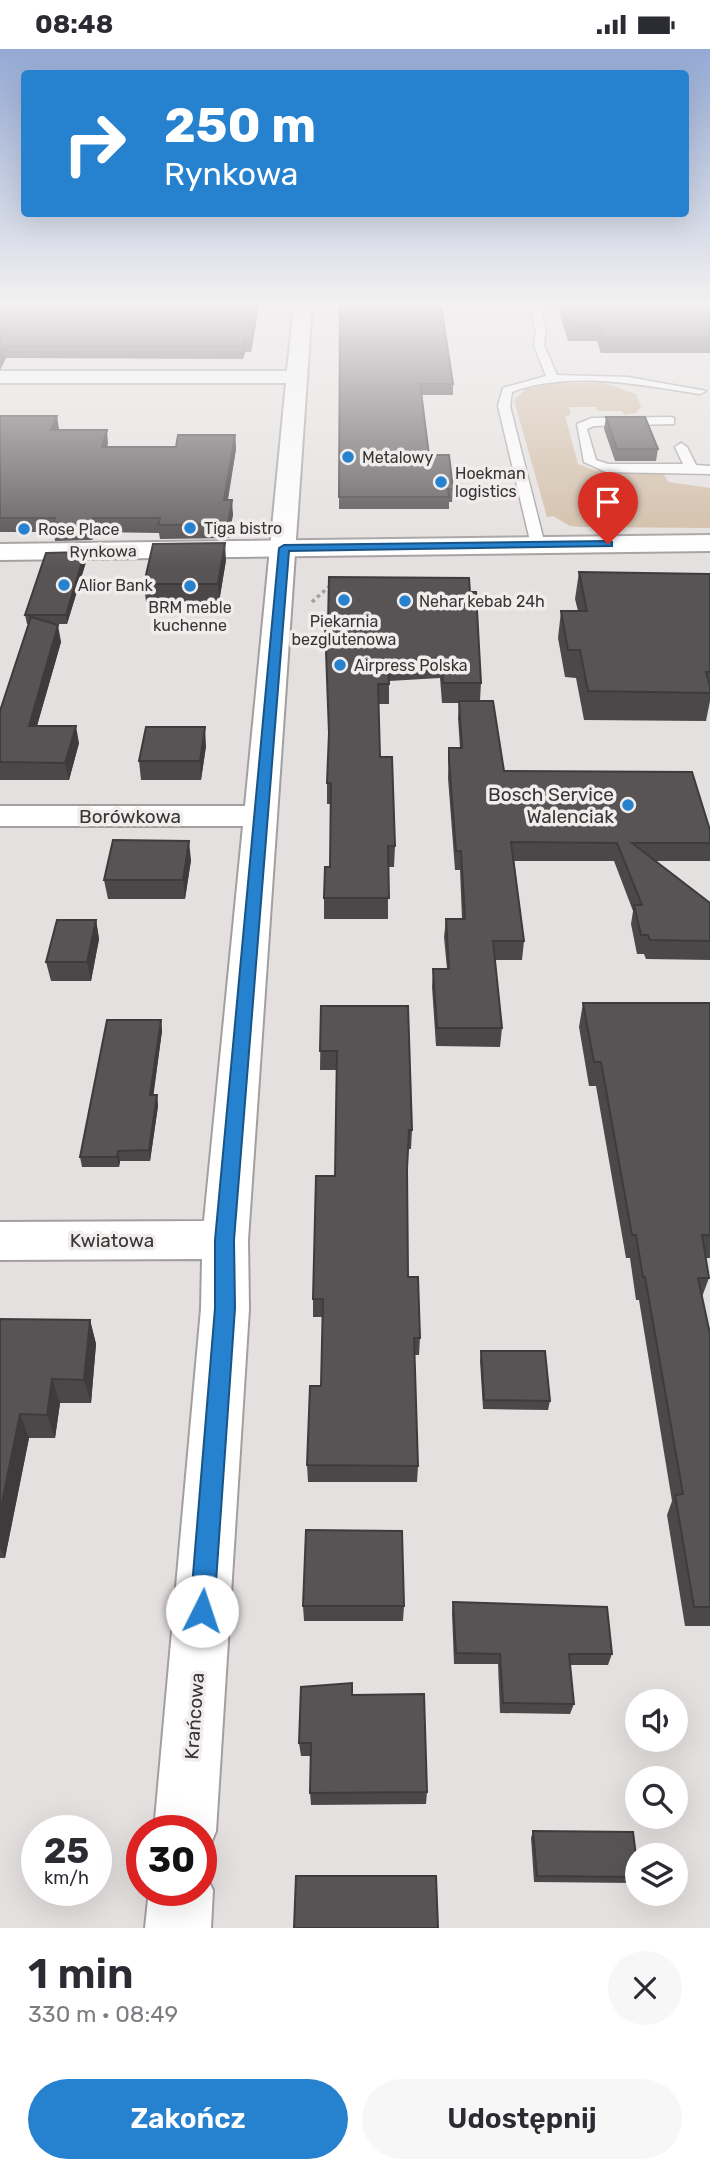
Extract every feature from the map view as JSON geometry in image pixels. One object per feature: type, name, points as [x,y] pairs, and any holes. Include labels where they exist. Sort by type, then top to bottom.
[{"type":"street","name":"Krańcowa","points":[[186,1815],[225,1308],[225,1240],[296,393]]},
{"type":"street","name":"Rynkowa","points":[[0,552],[710,543]]},
{"type":"street","name":"Borówkowa","points":[[0,816],[259,816]]},
{"type":"street","name":"Kwiatowa","points":[[0,1241],[225,1240]]},
{"type":"street","points":[[178,1928],[180,1906]]},
{"type":"lane","points":[[507,393],[504,407],[538,545]]},
{"type":"lane","points":[[673,398],[705,393]]},
{"type":"lane","points":[[670,420],[592,422],[581,427],[590,462],[606,468],[710,470]]},
{"type":"lane","points":[[681,447],[691,468]]},
{"type":"path","points":[[304,607],[324,594],[337,578]]},
{"type":"shaded area","points":[[522,393],[636,394],[641,407],[636,413],[624,415],[622,411],[597,411],[596,407],[569,407],[571,415],[565,416],[578,464],[597,471],[662,471],[668,482],[710,488],[710,528],[581,527],[570,526],[553,516],[547,517],[514,400]]},
{"type":"building","points":[[340,393],[421,393],[429,455],[449,455],[453,489],[448,489],[449,497],[339,497]]},
{"type":"building","points":[[0,416],[57,416],[51,430],[107,430],[102,447],[176,447],[178,435],[235,435],[224,500],[232,500],[228,524],[158,525],[160,518],[93,518],[90,526],[53,526],[55,518],[0,518]]},
{"type":"building","points":[[606,417],[645,417],[658,449],[617,449]]},
{"type":"building","points":[[225,543],[218,584],[144,584],[153,544]]},
{"type":"building","points":[[85,552],[66,615],[25,615],[46,553]]},
{"type":"building","points":[[579,572],[710,574],[710,672],[706,672],[710,693],[588,691],[580,650],[568,650],[561,611],[587,611]]},
{"type":"building","points":[[329,577],[469,578],[470,592],[476,592],[481,683],[443,683],[441,658],[388,661],[389,684],[378,684],[380,757],[392,757],[395,846],[388,846],[389,898],[324,898],[325,867],[330,867],[331,783],[327,783],[329,733],[325,624],[328,624]]},
{"type":"building","points":[[31,617],[58,625],[29,726],[76,726],[65,763],[0,762],[0,711]]},
{"type":"building","points":[[459,701],[493,701],[504,771],[692,772],[710,830],[710,843],[632,843],[710,903],[710,941],[650,940],[648,935],[641,935],[634,905],[642,905],[617,843],[511,842],[524,941],[493,941],[502,1028],[437,1028],[433,969],[449,969],[446,919],[465,919],[461,851],[456,851],[449,760],[449,748],[462,748]]},
{"type":"building","points":[[146,727],[205,727],[200,761],[139,761]]},
{"type":"building","points":[[113,840],[189,841],[183,880],[104,880]]},
{"type":"building","points":[[57,920],[96,920],[87,962],[46,962]]},
{"type":"building","points":[[583,1003],[710,1003],[710,1235],[702,1235],[709,1278],[698,1278],[710,1334],[710,1607],[694,1607],[675,1495],[683,1494],[645,1277],[636,1235],[632,1235],[601,1062],[594,1062]]},
{"type":"building","points":[[321,1006],[408,1006],[412,1130],[409,1130],[407,1169],[408,1277],[418,1277],[420,1338],[414,1338],[418,1466],[307,1465],[310,1386],[321,1386],[323,1299],[313,1299],[316,1176],[335,1176],[337,1051],[320,1051]]},
{"type":"building","points":[[107,1020],[161,1020],[150,1095],[157,1095],[149,1150],[118,1151],[117,1157],[80,1157]]},
{"type":"building","points":[[0,1319],[90,1320],[84,1380],[52,1379],[47,1415],[20,1414],[0,1512]]},
{"type":"building","points":[[481,1351],[545,1351],[550,1401],[484,1400]]},
{"type":"building","points":[[306,1530],[402,1531],[404,1606],[303,1606]]},
{"type":"building","points":[[453,1602],[607,1607],[612,1654],[569,1654],[574,1704],[503,1703],[500,1654],[456,1653]]},
{"type":"building","points":[[352,1683],[352,1695],[424,1694],[427,1792],[310,1793],[311,1743],[299,1743],[301,1687]]},
{"type":"building","points":[[533,1831],[633,1832],[634,1843],[625,1843],[625,1877],[537,1876]]},
{"type":"building","points":[[296,1876],[436,1876],[438,1928],[294,1928]]},
{"type":"place","name":"Metalowy","points":[[348,457]]},
{"type":"place","name":"Hoekman logistics","points":[[441,482]]},
{"type":"place","name":"Tiga bistro","points":[[190,528]]},
{"type":"place","name":"Rose Place","points":[[24,529]]},
{"type":"place","name":"Alior Bank","points":[[64,585]]},
{"type":"place","name":"BRM meble kuchenne","points":[[190,586]]},
{"type":"place","name":"Piekarnia bezglutenowa","points":[[344,600]]},
{"type":"place","name":"Nehar kebab 24h","points":[[405,601]]},
{"type":"place","name":"Airpress Polska","points":[[340,665]]},
{"type":"place","name":"Bosch Service Walenciak","points":[[628,805]]},
{"type":"route","points":[[202,1611],[225,1308],[225,1240],[259,816],[284,548],[608,544]]}]
